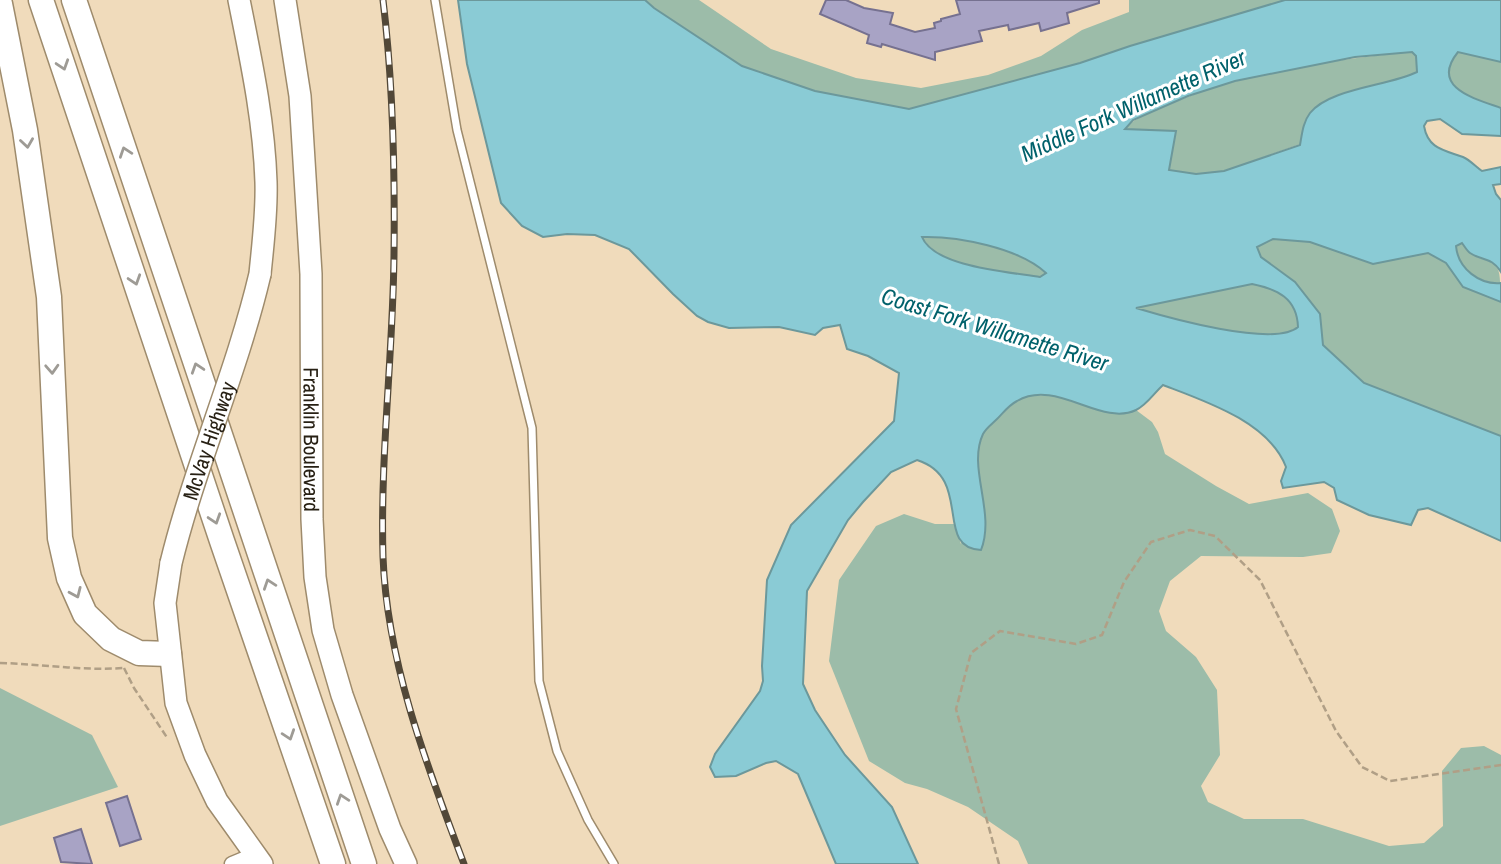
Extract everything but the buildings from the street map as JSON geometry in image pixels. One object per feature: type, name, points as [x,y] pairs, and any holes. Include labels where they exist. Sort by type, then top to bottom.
[{"type":"highway","points":[[41,0],[333,864]]},
{"type":"highway","points":[[74,0],[364,864]]},
{"type":"highway","points":[[0,4],[25,130],[49,297],[60,538],[69,578],[85,614],[111,639],[139,653],[169,654]]},
{"type":"main road","name":"McVay Highway","points":[[240,0],[259,97],[266,182],[260,274],[249,321],[183,514],[165,603],[176,703],[195,755],[217,801],[259,859]]},
{"type":"main road","name":"Franklin Boulevard","points":[[285,0],[300,96],[311,274],[312,519],[315,577],[323,631],[342,695],[390,829],[406,864]]},
{"type":"street","points":[[232,864],[259,859]]},
{"type":"lane","points":[[435,0],[457,130],[532,428],[539,681],[557,751],[588,820],[614,864]]},
{"type":"path","points":[[999,864],[956,709],[971,653],[1000,631],[1076,644],[1102,635],[1124,582],[1151,542],[1190,530],[1215,536],[1260,580],[1336,731],[1362,767],[1390,781],[1501,765]]},
{"type":"path","points":[[111,639],[134,688],[169,741]]},
{"type":"path","points":[[0,663],[37,664],[78,670],[124,668]]},
{"type":"green space","points":[[645,0],[699,0],[771,49],[856,78],[921,88],[988,75],[1041,56],[1082,30],[1129,12],[1129,0],[1285,0],[1080,63],[909,109],[815,91],[742,66]]},
{"type":"green space","points":[[1412,52],[1416,56],[1417,72],[1331,98],[1310,113],[1304,124],[1300,144],[1224,171],[1196,174],[1168,170],[1172,154],[1124,129],[1155,110],[1225,84],[1287,69]]},
{"type":"green space","points":[[1458,52],[1501,62],[1501,108],[1468,96],[1452,84],[1450,65]]},
{"type":"green space","points":[[921,237],[987,245],[1020,257],[1047,273],[1040,277],[975,267],[943,256],[930,248]]},
{"type":"green space","points":[[1273,239],[1310,242],[1373,264],[1427,252],[1446,263],[1463,287],[1501,302],[1501,436],[1364,383],[1323,345],[1320,314],[1295,282],[1261,257],[1256,247]]},
{"type":"green space","points":[[1462,243],[1470,253],[1495,265],[1500,276],[1500,285],[1477,277],[1465,268],[1456,246]]},
{"type":"green space","points":[[1252,284],[1278,292],[1290,301],[1298,326],[1285,332],[1243,333],[1194,324],[1134,308]]},
{"type":"green space","points":[[1053,395],[1115,413],[1136,410],[1152,422],[1165,454],[1249,504],[1308,493],[1332,509],[1340,531],[1331,553],[1303,557],[1201,556],[1170,581],[1159,611],[1166,631],[1196,657],[1217,690],[1220,755],[1201,786],[1208,802],[1244,819],[1303,819],[1389,846],[1424,843],[1443,826],[1442,771],[1461,748],[1484,746],[1501,755],[1501,864],[1028,864],[1018,841],[968,807],[927,789],[905,783],[869,761],[829,661],[839,580],[876,526],[904,514],[935,524],[954,524],[961,544],[979,468],[977,450],[984,432],[1015,402],[1027,396]]},
{"type":"green space","points":[[0,688],[92,735],[118,787],[0,826]]},
{"type":"water","points":[[458,0],[645,0],[742,66],[815,91],[909,109],[1080,63],[1285,0],[1501,0],[1501,62],[1458,52],[1450,64],[1449,75],[1459,90],[1501,108],[1501,136],[1462,134],[1440,119],[1427,121],[1424,126],[1433,144],[1466,158],[1482,171],[1501,167],[1501,184],[1493,185],[1501,200],[1501,272],[1490,262],[1470,253],[1462,243],[1456,246],[1461,262],[1471,274],[1485,281],[1501,283],[1501,302],[1463,287],[1446,263],[1428,253],[1373,264],[1310,242],[1273,239],[1257,247],[1261,257],[1295,282],[1320,314],[1323,345],[1364,383],[1501,436],[1501,541],[1428,508],[1418,510],[1411,525],[1369,515],[1337,500],[1334,488],[1324,482],[1283,488],[1281,481],[1286,467],[1278,451],[1266,437],[1234,415],[1163,385],[1140,408],[1122,414],[1108,413],[1047,395],[1032,395],[1017,401],[986,430],[979,447],[979,476],[985,521],[981,550],[967,546],[959,538],[944,481],[934,469],[917,460],[891,472],[863,502],[848,520],[807,591],[803,684],[815,710],[845,755],[892,807],[918,864],[836,864],[798,774],[776,761],[736,776],[715,777],[710,767],[715,754],[760,691],[763,681],[767,580],[791,525],[894,421],[899,373],[868,356],[847,349],[840,325],[823,328],[815,335],[779,327],[729,328],[708,322],[697,316],[673,294],[629,249],[595,235],[543,237],[522,226],[501,203],[467,64]],"holes":[[[1412,52],[1416,56],[1417,72],[1331,98],[1310,113],[1303,128],[1300,145],[1224,171],[1196,174],[1169,170],[1176,131],[1125,129],[1133,120],[1188,96],[1235,81],[1355,57]],[[922,237],[970,241],[1004,250],[1034,264],[1046,273],[1040,277],[974,266],[957,262],[929,247]],[[1252,284],[1284,296],[1294,309],[1298,327],[1285,333],[1244,333],[1194,324],[1136,308]]]},
{"type":"railway","points":[[383,0],[391,95],[394,192],[393,293],[383,481],[386,597],[392,636],[411,714],[464,864]]},
{"type":"water label","name":"Middle Fork Willamette River","points":[[1133,105]]},
{"type":"water label","name":"Coast Fork Willamette River","points":[[995,329]]}]
